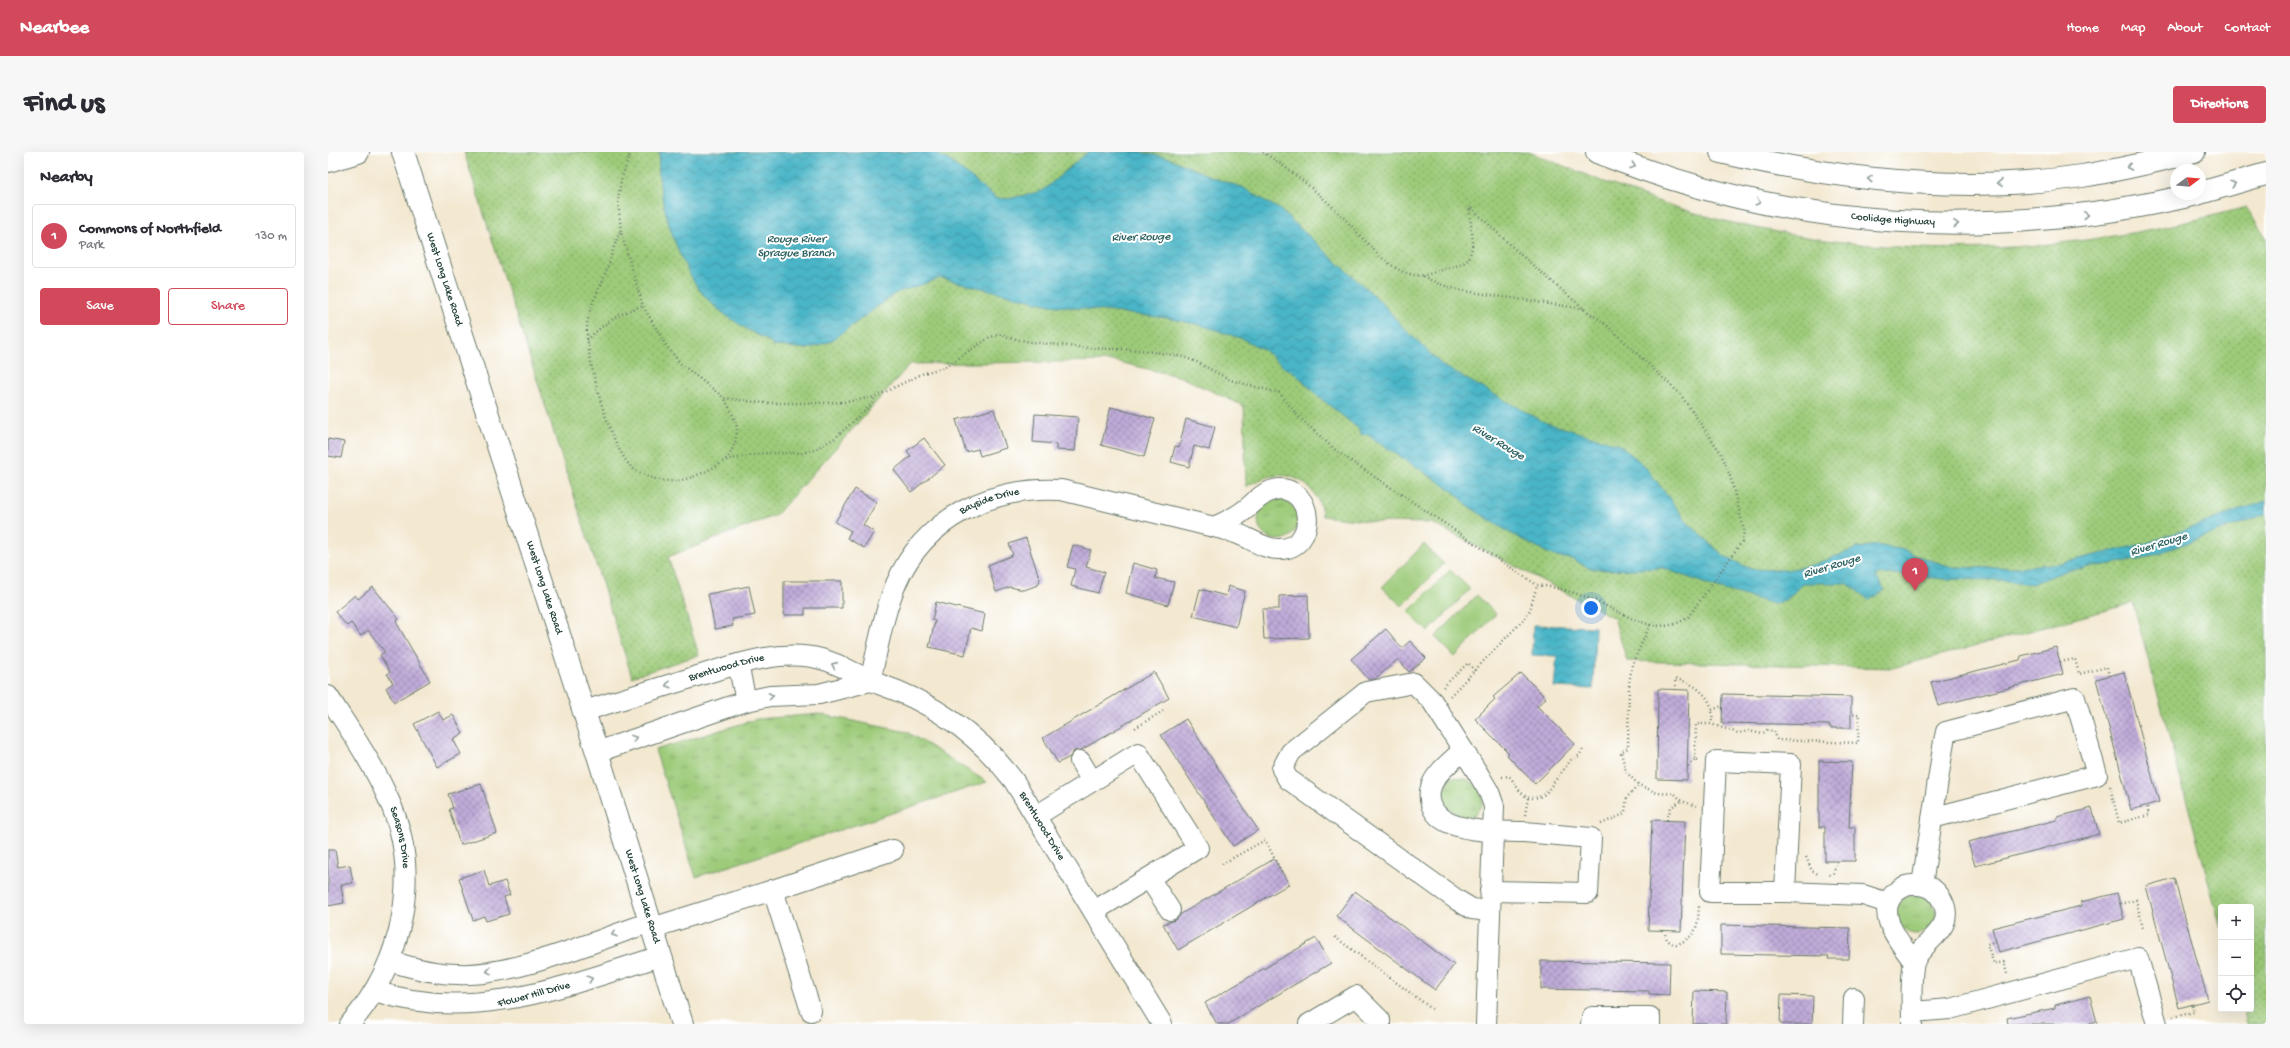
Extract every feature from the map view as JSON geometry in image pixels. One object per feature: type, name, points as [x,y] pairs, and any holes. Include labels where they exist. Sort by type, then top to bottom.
[{"type":"main road","points":[[328,161],[358,152]]},
{"type":"main road","name":"West Long Lake Road","points":[[403,152],[584,711],[682,1024]]},
{"type":"main road","name":"Coolidge Highway","points":[[1597,152],[1632,166],[1724,195],[1824,215],[1888,222],[1954,224],[2100,214],[2170,200]]},
{"type":"main road","points":[[1721,152],[1805,170],[1867,179],[2002,183],[2081,176],[2194,152]]},
{"type":"main road","points":[[2206,191],[2266,174]]},
{"type":"street","name":"Bayside Drive","points":[[870,681],[882,625],[902,572],[911,556],[942,524],[969,506],[1009,492],[1043,489],[1061,490],[1214,527]]},
{"type":"street","name":"Brentwood Drive","points":[[584,711],[738,664],[784,657],[807,657],[822,659],[870,681],[903,692],[935,708],[961,726],[998,760],[1036,816],[1162,1024]]},
{"type":"street","points":[[738,664],[746,701]]},
{"type":"street","points":[[597,752],[746,701],[770,696],[819,694],[870,681]]},
{"type":"street","points":[[1486,1024],[1494,806],[1485,784],[1433,704],[1414,683],[1366,692],[1291,752],[1282,769],[1288,779],[1457,900],[1472,909],[1489,911]]},
{"type":"street","points":[[1922,885],[1932,818],[1946,732],[2075,698],[2097,775],[1932,818]]},
{"type":"street","name":"Seasons Drive","points":[[330,704],[378,777],[396,821],[405,867],[401,927],[390,961],[375,991]]},
{"type":"street","points":[[1463,750],[1438,776],[1431,787],[1429,801],[1435,812],[1443,820],[1458,826],[1493,831],[1591,838],[1588,893],[1490,890]]},
{"type":"street","points":[[1036,816],[1138,754],[1198,848],[1094,910]]},
{"type":"street","points":[[1080,761],[1092,781]]},
{"type":"street","points":[[1785,892],[1791,764],[1716,761],[1710,892],[1785,892],[1862,895],[1874,897],[1888,903]]},
{"type":"street","points":[[390,961],[428,972],[459,975],[486,972],[525,964],[773,890],[893,850]]},
{"type":"street","points":[[1149,878],[1170,910]]},
{"type":"street","points":[[1914,962],[1941,929],[1945,920],[1945,910],[1939,896],[1933,890],[1922,885],[1907,886],[1900,889],[1888,903],[1886,911],[1890,927],[1914,962],[1912,1018],[2138,958],[2162,1021]]},
{"type":"street","points":[[773,890],[811,1011]]},
{"type":"street","name":"Flower Hill Drive","points":[[375,991],[393,999],[429,1006],[470,1008],[491,1006],[545,994],[661,956]]},
{"type":"street","points":[[350,1024],[375,991]]},
{"type":"street","points":[[1309,1024],[1356,996],[1380,1020],[1380,1024]]},
{"type":"street","points":[[1854,998],[1854,1024]]},
{"type":"street","points":[[1591,1024],[1592,1017],[1650,1017],[1650,1024]]},
{"type":"path","points":[[631,152],[621,180],[618,200],[621,232],[644,306],[665,344],[680,363],[724,398],[733,416],[737,429],[734,444],[726,460]]},
{"type":"path","points":[[1263,152],[1290,170],[1343,217],[1378,255],[1393,266],[1408,273],[1423,276],[1439,284],[1458,290],[1584,309]]},
{"type":"path","points":[[724,398],[764,403],[821,403],[846,402],[875,397],[924,373],[945,366],[990,337],[1002,334],[1010,338],[1031,342],[1088,348],[1140,350],[1180,356],[1197,362],[1230,380],[1279,393],[1299,417],[1339,453],[1537,585],[1552,587],[1593,600],[1650,625],[1679,624],[1688,617],[1739,547],[1743,540],[1744,530],[1730,476],[1721,453],[1680,394],[1607,325],[1584,309],[1521,255],[1469,206],[1473,243],[1469,259],[1454,268],[1423,276]]},
{"type":"path","points":[[621,232],[590,311],[586,329],[587,340],[607,423],[627,464],[636,471],[662,481],[677,481],[701,473],[726,460],[764,453],[802,453],[814,450],[835,438],[872,404],[875,397]]},
{"type":"path","points":[[587,340],[602,326],[618,315],[644,306]]},
{"type":"path","points":[[1433,704],[1475,671],[1524,619],[1530,610],[1537,585]]},
{"type":"path","points":[[1650,625],[1632,665],[1629,684],[1628,748],[1621,752],[1626,772],[1639,785],[1657,793],[1675,794],[1682,801],[1700,808]]},
{"type":"path","points":[[2060,662],[2075,659],[2079,674],[2107,667],[2109,676]]},
{"type":"path","points":[[1433,704],[1468,663],[1475,671]]},
{"type":"path","points":[[1676,690],[1675,679],[1693,684],[1705,697],[1712,710],[1711,724]]},
{"type":"path","points":[[1712,710],[1722,706]]},
{"type":"path","points":[[1135,728],[1163,711]]},
{"type":"path","points":[[1688,766],[1695,759],[1696,724],[1711,724],[1738,733],[1749,731],[1762,734],[1767,730],[1774,731],[1777,740],[1858,743],[1859,714],[1851,715]]},
{"type":"path","points":[[1485,784],[1495,779],[1509,776],[1520,793],[1528,798],[1545,794],[1570,760],[1579,756],[1584,749]]},
{"type":"path","points":[[1695,759],[1700,761]]},
{"type":"path","points":[[2110,784],[2120,823],[2149,816],[2147,806]]},
{"type":"path","points":[[1598,825],[1622,815],[1625,812],[1627,797],[1639,785]]},
{"type":"path","points":[[1525,810],[1528,798]]},
{"type":"path","points":[[1667,820],[1672,807],[1682,801]]},
{"type":"path","points":[[1222,864],[1265,840],[1282,873]]},
{"type":"path","points":[[1804,850],[1812,871],[1820,875]]},
{"type":"path","points":[[1827,876],[1833,873],[1838,861]]},
{"type":"path","points":[[1665,930],[1665,936],[1669,942],[1676,945],[1688,940],[1696,931],[1699,898]]},
{"type":"path","points":[[2120,904],[2136,900],[2143,928]]},
{"type":"path","points":[[1335,937],[1432,1009]]},
{"type":"path","points":[[1996,942],[1987,944],[1994,964],[2004,962],[2008,979]]},
{"type":"path","points":[[2162,1021],[2194,1012],[2192,1004]]},
{"type":"green space","points":[[464,152],[1529,152],[1645,197],[1717,219],[1784,233],[1851,243],[1917,248],[1983,248],[2048,244],[2114,236],[2180,223],[2246,207],[2266,237],[2266,1024],[2247,1024],[2244,1012],[2254,1012],[2254,904],[2218,904],[2218,917],[2133,603],[1893,668],[1627,661],[1614,618],[1432,523],[1375,522],[1322,516],[1319,503],[1312,491],[1305,484],[1289,476],[1272,476],[1254,482],[1246,487],[1244,406],[1181,377],[1114,361],[910,364],[776,515],[668,557],[699,655],[632,677]]},
{"type":"green space","points":[[1274,500],[1282,500],[1289,503],[1295,509],[1298,520],[1295,531],[1289,537],[1282,540],[1274,540],[1267,537],[1261,531],[1258,524],[1258,516],[1261,509],[1267,503]]},
{"type":"green space","points":[[1424,544],[1444,564],[1402,606],[1382,587]]},
{"type":"green space","points":[[1450,570],[1470,589],[1428,632],[1408,612]]},
{"type":"green space","points":[[1477,595],[1496,614],[1455,657],[1435,637]]},
{"type":"green space","points":[[819,714],[907,732],[987,782],[696,877],[655,750],[757,719]]},
{"type":"green space","points":[[1455,777],[1466,779],[1479,786],[1483,803],[1474,816],[1463,817],[1441,805],[1441,794],[1450,778]]},
{"type":"green space","points":[[1912,894],[1920,894],[1927,897],[1933,903],[1936,914],[1933,925],[1927,931],[1920,934],[1912,934],[1905,931],[1899,925],[1896,918],[1896,910],[1899,903],[1905,897]]},
{"type":"water","name":"Rouge River Sprague Branch","points":[[660,152],[934,152],[951,162],[996,198],[1008,199],[1042,191],[1088,152],[1140,152],[1169,158],[1216,179],[1242,187],[1279,209],[1382,303],[1402,326],[1443,366],[1544,422],[1620,445],[1645,466],[1688,523],[1724,556],[1751,569],[1786,570],[1812,565],[1858,548],[1876,545],[1905,550],[1914,555],[1952,567],[2003,568],[2061,563],[2147,543],[2266,501],[2266,514],[2143,559],[2065,571],[2032,584],[1999,580],[1943,579],[1893,574],[1875,575],[1885,590],[1869,600],[1847,583],[1804,583],[1787,599],[1774,604],[1717,588],[1663,568],[1607,570],[1589,568],[1572,559],[1557,557],[1535,547],[1502,528],[1471,508],[1453,491],[1366,434],[1361,435],[1360,430],[1318,396],[1295,373],[1284,367],[1264,350],[1243,339],[1201,325],[1167,318],[1050,305],[941,278],[896,293],[831,341],[808,349],[773,347],[772,343],[744,327],[717,308],[703,294],[694,282],[677,246],[664,205],[660,185]]},
{"type":"water","points":[[1533,625],[1595,627],[1593,689],[1554,687],[1557,656],[1532,655]]},
{"type":"building","points":[[1111,407],[1155,419],[1144,457],[1101,445]]},
{"type":"building","points":[[994,409],[1006,448],[980,456],[978,449],[966,452],[956,420]]},
{"type":"building","points":[[1035,414],[1078,417],[1075,451],[1056,450],[1056,444],[1033,442]]},
{"type":"building","points":[[1186,419],[1215,427],[1209,450],[1194,446],[1189,467],[1171,462],[1175,446],[1179,447]]},
{"type":"building","points":[[924,438],[945,465],[911,492],[894,470],[911,456],[907,451]]},
{"type":"building","points":[[328,439],[344,442],[341,458],[328,456]]},
{"type":"building","points":[[855,489],[877,502],[863,525],[874,532],[864,548],[847,538],[851,531],[835,522]]},
{"type":"building","points":[[1026,538],[1040,580],[1038,585],[1024,590],[1010,587],[996,592],[988,565],[1013,555],[1009,544]]},
{"type":"building","points":[[1073,545],[1091,550],[1086,567],[1104,572],[1098,593],[1071,586],[1075,569],[1067,567]]},
{"type":"building","points":[[1133,563],[1157,570],[1155,578],[1174,582],[1168,605],[1126,593]]},
{"type":"building","points":[[784,581],[842,581],[842,608],[805,608],[805,615],[784,615]]},
{"type":"building","points":[[749,586],[755,615],[732,619],[733,626],[715,629],[708,594]]},
{"type":"building","points":[[1228,586],[1245,591],[1236,627],[1193,616],[1200,589],[1226,596]]},
{"type":"building","points":[[373,587],[399,619],[396,622],[430,681],[394,702],[386,688],[393,683],[387,674],[390,672],[380,655],[385,652],[368,630],[361,636],[351,623],[347,626],[335,612],[355,595],[358,599]]},
{"type":"building","points":[[1308,595],[1309,638],[1264,639],[1262,609],[1279,609],[1279,596]]},
{"type":"building","points":[[936,602],[985,614],[982,631],[971,628],[965,655],[929,647],[935,621],[932,620]]},
{"type":"building","points":[[1386,629],[1402,648],[1410,641],[1426,658],[1409,672],[1398,659],[1375,679],[1369,680],[1351,659]]},
{"type":"building","points":[[2056,647],[2063,674],[1938,706],[1931,682],[2020,660],[2021,656]]},
{"type":"building","points":[[1154,672],[1169,698],[1081,750],[1074,751],[1070,757],[1058,763],[1043,738]]},
{"type":"building","points":[[2124,672],[2159,802],[2131,810],[2096,679]]},
{"type":"building","points":[[1521,673],[1546,698],[1537,706],[1575,744],[1535,784],[1507,755],[1509,753],[1475,719],[1495,699],[1493,697]]},
{"type":"building","points":[[1658,689],[1689,690],[1687,780],[1657,779]]},
{"type":"building","points":[[1723,694],[1851,697],[1851,728],[1830,728],[1830,725],[1722,723]]},
{"type":"building","points":[[438,711],[443,720],[453,715],[463,733],[453,739],[461,754],[437,767],[414,724]]},
{"type":"building","points":[[1186,719],[1258,830],[1233,846],[1161,735]]},
{"type":"building","points":[[1819,761],[1852,762],[1849,827],[1855,827],[1855,861],[1825,861],[1825,827],[1819,827]]},
{"type":"building","points":[[481,784],[497,833],[460,845],[449,809],[453,808],[448,794]]},
{"type":"building","points":[[2092,808],[2099,834],[1975,866],[1968,842],[2057,820],[2057,817]]},
{"type":"building","points":[[1652,820],[1685,821],[1681,931],[1648,930]]},
{"type":"building","points":[[328,850],[335,850],[338,867],[350,865],[353,883],[341,885],[344,903],[328,906]]},
{"type":"building","points":[[1274,859],[1289,884],[1178,950],[1163,924],[1176,920],[1181,914]]},
{"type":"building","points":[[484,870],[489,886],[505,881],[510,895],[504,897],[509,914],[486,921],[484,916],[473,920],[459,878]]},
{"type":"building","points":[[2174,878],[2208,1000],[2179,1008],[2146,886]]},
{"type":"building","points":[[1355,891],[1454,965],[1435,990],[1336,916]]},
{"type":"building","points":[[2117,893],[2124,919],[1999,952],[1992,928],[2081,906],[2081,902]]},
{"type":"building","points":[[1721,925],[1850,928],[1849,959],[1828,959],[1829,956],[1721,954]]},
{"type":"building","points":[[1316,938],[1331,963],[1228,1024],[1217,1024],[1205,1003]]},
{"type":"building","points":[[1541,961],[1670,963],[1669,995],[1649,994],[1649,991],[1541,989]]},
{"type":"building","points":[[1694,991],[1727,992],[1726,1024],[1693,1024]]},
{"type":"building","points":[[1781,995],[1813,996],[1812,1024],[1780,1024]]},
{"type":"building","points":[[2090,996],[2097,1022],[2090,1024],[2008,1024],[2007,1018],[2055,1008],[2055,1005]]},
{"type":"place","name":"Commons of Northfield","points":[[1915,591]]},
{"type":"water label","name":"River Rouge","points":[[1141,238]]},
{"type":"water label","name":"River Rouge","points":[[1498,443]]},
{"type":"water label","name":"River Rouge","points":[[2159,545]]},
{"type":"water label","name":"River Rouge","points":[[1832,567]]}]
